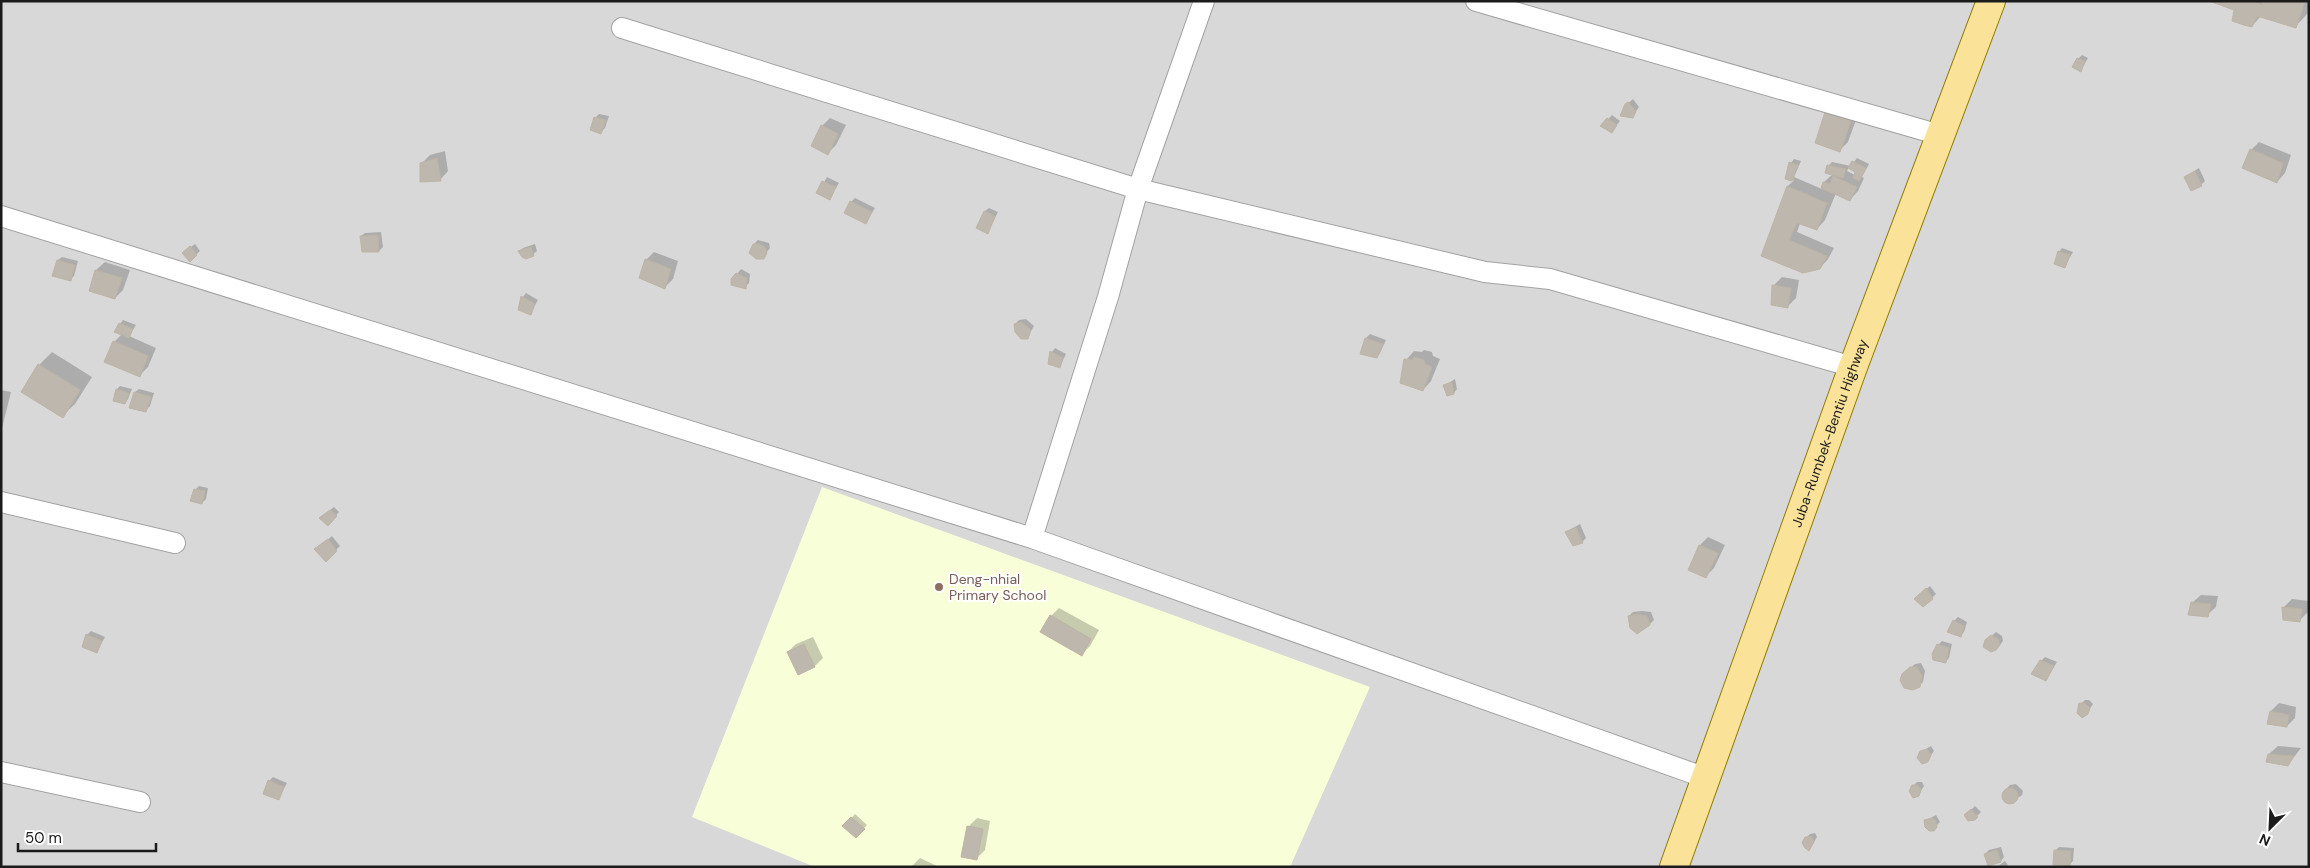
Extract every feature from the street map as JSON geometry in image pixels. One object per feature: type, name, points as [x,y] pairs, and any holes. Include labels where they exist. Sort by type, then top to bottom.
[{"type":"main road","name":"Juba-Rumbek-Bentiu Highway","points":[[1674,867],[1854,367],[1991,1]]},
{"type":"street","points":[[1032,538],[1108,297],[1138,189],[1204,1]]},
{"type":"street","points":[[1476,1],[1940,135]]},
{"type":"street","points":[[622,28],[1138,189],[1485,272],[1550,279],[1854,367]]},
{"type":"street","points":[[1,216],[1032,538],[1706,778]]},
{"type":"street","points":[[1,502],[175,543]]},
{"type":"street","points":[[1,772],[140,802]]},
{"type":"shaded area","points":[[1,1],[2309,1],[2309,867],[1,867]]},
{"type":"shaded area","name":"Deng-nhial Primary School","points":[[822,487],[1370,687],[1290,867],[815,867],[692,817]]},
{"type":"building","points":[[2209,1],[2251,1],[2262,5],[2263,1],[2305,1],[2296,28],[2257,16],[2252,27],[2244,25],[2232,21],[2234,10]]},
{"type":"building","points":[[2077,58],[2085,61],[2081,72],[2072,67]]},
{"type":"building","points":[[1628,102],[1636,111],[1633,118],[1620,116],[1625,104]]},
{"type":"building","points":[[1825,112],[1852,118],[1840,152],[1815,143]]},
{"type":"building","points":[[594,117],[606,120],[601,134],[590,130]]},
{"type":"building","points":[[1607,118],[1617,125],[1612,133],[1600,126]]},
{"type":"building","points":[[821,125],[838,134],[828,155],[811,146]]},
{"type":"building","points":[[2250,149],[2283,163],[2277,183],[2242,168]]},
{"type":"building","points":[[437,158],[441,181],[420,182],[420,163]]},
{"type":"building","points":[[1852,161],[1866,168],[1859,181],[1853,178],[1855,172],[1848,168]]},
{"type":"building","points":[[1789,162],[1798,165],[1792,181],[1785,179]]},
{"type":"building","points":[[1827,165],[1846,169],[1843,178],[1825,173]]},
{"type":"building","points":[[2195,171],[2202,186],[2191,191],[2184,177]]},
{"type":"building","points":[[1833,176],[1857,187],[1850,201],[1821,188],[1823,182],[1830,184]]},
{"type":"building","points":[[822,181],[836,187],[830,200],[816,193]]},
{"type":"building","points":[[1787,186],[1827,203],[1817,230],[1797,223],[1789,240],[1827,256],[1820,269],[1803,273],[1761,256]]},
{"type":"building","points":[[850,201],[872,212],[866,224],[844,213]]},
{"type":"building","points":[[984,211],[995,216],[988,234],[976,228]]},
{"type":"building","points":[[378,235],[379,252],[362,252],[360,236]]},
{"type":"building","points":[[753,244],[760,244],[765,247],[767,253],[764,259],[756,259],[749,253]]},
{"type":"building","points":[[190,246],[197,255],[190,262],[182,253]]},
{"type":"building","points":[[531,247],[534,256],[526,259],[518,251]]},
{"type":"building","points":[[2058,251],[2070,255],[2065,268],[2054,264]]},
{"type":"building","points":[[645,259],[671,269],[665,289],[639,278]]},
{"type":"building","points":[[57,260],[75,265],[71,281],[52,276]]},
{"type":"building","points":[[95,270],[122,278],[115,299],[89,291]]},
{"type":"building","points":[[736,273],[747,278],[746,289],[731,285],[731,279]]},
{"type":"building","points":[[1772,285],[1791,288],[1788,308],[1771,305]]},
{"type":"building","points":[[521,296],[535,304],[531,315],[518,310]]},
{"type":"building","points":[[1021,322],[1031,330],[1028,339],[1021,339],[1015,332],[1014,324]]},
{"type":"building","points":[[119,323],[133,329],[129,338],[114,332]]},
{"type":"building","points":[[1365,338],[1383,344],[1377,358],[1360,354]]},
{"type":"building","points":[[113,341],[148,356],[140,377],[104,362]]},
{"type":"building","points":[[1050,351],[1063,358],[1060,368],[1048,364]]},
{"type":"building","points":[[1414,357],[1424,360],[1425,364],[1432,367],[1423,391],[1400,383],[1404,359],[1413,360]]},
{"type":"building","points":[[38,364],[80,390],[63,418],[21,392]]},
{"type":"building","points":[[1452,382],[1454,394],[1447,396],[1443,385]]},
{"type":"building","points":[[116,389],[129,393],[125,404],[113,401]]},
{"type":"building","points":[[134,392],[151,397],[146,412],[129,408]]},
{"type":"building","points":[[194,489],[205,491],[202,504],[190,501]]},
{"type":"building","points":[[330,510],[337,516],[328,526],[319,518]]},
{"type":"building","points":[[1576,527],[1583,543],[1573,546],[1565,532]]},
{"type":"building","points":[[328,539],[337,551],[326,562],[314,549]]},
{"type":"building","points":[[1699,545],[1718,553],[1706,578],[1688,570]]},
{"type":"building","points":[[1926,588],[1933,599],[1923,607],[1914,599]]},
{"type":"building","points":[[2191,602],[2211,604],[2208,617],[2188,615]]},
{"type":"building","points":[[2282,607],[2302,609],[2300,622],[2283,620]]},
{"type":"building","points":[[1637,614],[1647,616],[1650,625],[1637,634],[1630,628],[1628,616]]},
{"type":"building","points":[[1050,615],[1091,639],[1082,656],[1040,632]]},
{"type":"building","points":[[1953,620],[1964,626],[1961,637],[1947,632]]},
{"type":"building","points":[[86,634],[102,641],[97,653],[82,647]]},
{"type":"building","points":[[1991,635],[1998,639],[2000,645],[1991,652],[1983,647],[1985,640]]},
{"type":"building","points":[[804,644],[815,667],[798,675],[787,652]]},
{"type":"building","points":[[1937,644],[1949,648],[1946,663],[1933,660],[1932,654]]},
{"type":"building","points":[[2040,660],[2054,666],[2046,681],[2031,674]]},
{"type":"building","points":[[1910,667],[1917,667],[1922,676],[1920,687],[1913,690],[1904,688],[1900,680],[1902,674]]},
{"type":"building","points":[[2079,703],[2085,703],[2090,708],[2088,714],[2082,718],[2077,713]]},
{"type":"building","points":[[2270,711],[2289,715],[2287,727],[2267,724]]},
{"type":"building","points":[[1927,749],[1931,755],[1928,762],[1922,764],[1917,758],[1920,751]]},
{"type":"building","points":[[2268,754],[2294,756],[2288,766],[2266,762]]},
{"type":"building","points":[[268,780],[284,787],[279,800],[263,794]]},
{"type":"building","points":[[1912,785],[1918,785],[1921,790],[1919,796],[1913,798],[1909,791]]},
{"type":"building","points":[[2007,788],[2013,788],[2018,793],[2016,802],[2007,804],[2002,799],[2002,793]]},
{"type":"building","points":[[1971,809],[1978,817],[1975,820],[1968,821],[1964,815]]},
{"type":"building","points":[[851,817],[865,829],[856,838],[842,826]]},
{"type":"building","points":[[1932,818],[1936,821],[1937,827],[1934,831],[1929,831],[1925,827],[1924,820]]},
{"type":"building","points":[[967,826],[983,829],[977,860],[961,857]]},
{"type":"building","points":[[1805,837],[1812,837],[1814,842],[1809,851],[1802,843]]},
{"type":"building","points":[[1997,850],[2001,862],[1988,866],[1984,854]]},
{"type":"building","points":[[2054,850],[2071,851],[2070,866],[2053,865]]},
{"type":"place","name":"Deng-nhial Primary School","points":[[939,587]]}]
